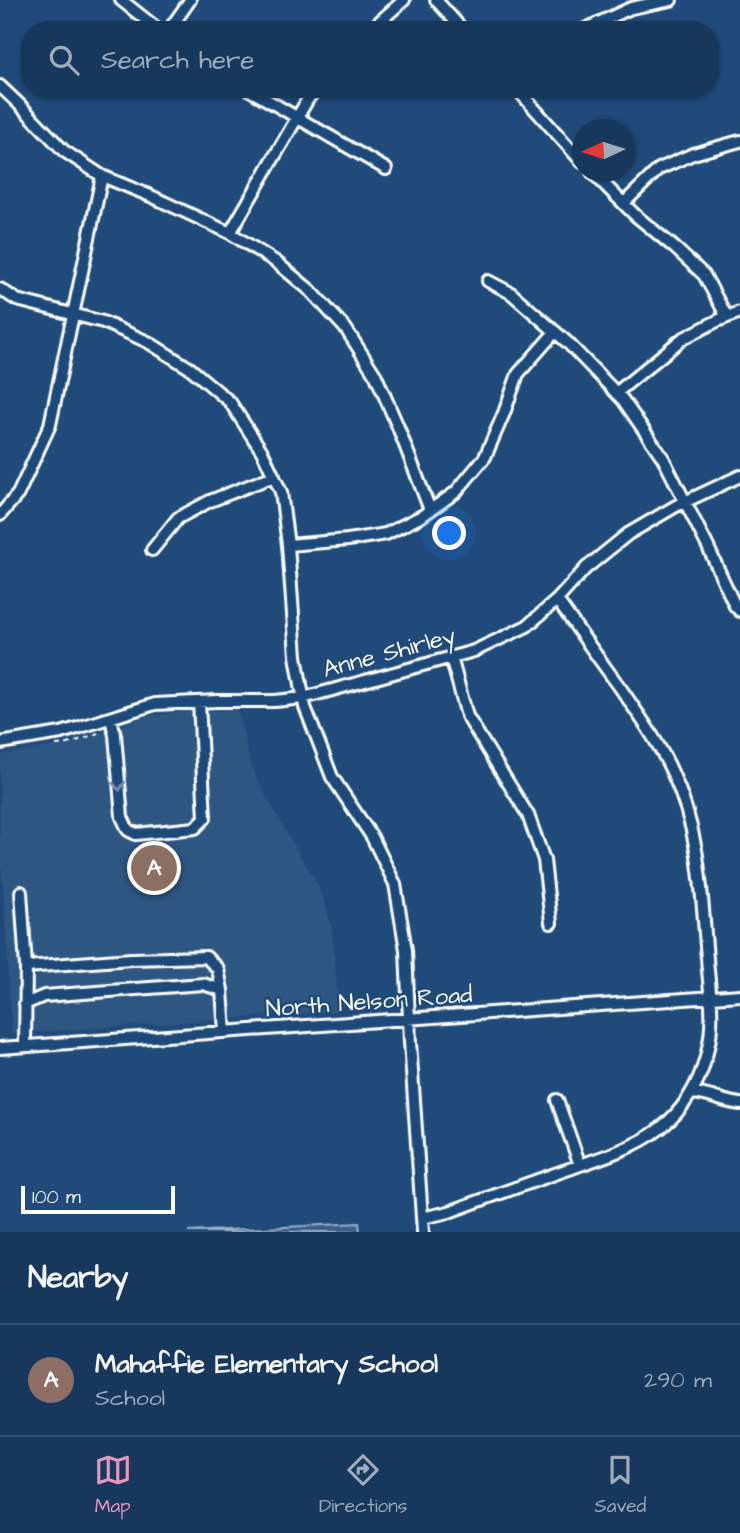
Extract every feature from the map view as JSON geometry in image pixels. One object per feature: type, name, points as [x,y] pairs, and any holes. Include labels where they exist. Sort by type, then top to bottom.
[{"type":"street","points":[[121,0],[148,21]]},
{"type":"street","points":[[175,21],[190,0]]},
{"type":"street","points":[[380,21],[404,0]]},
{"type":"street","points":[[436,0],[455,21]]},
{"type":"street","points":[[603,21],[631,8],[671,0]]},
{"type":"street","points":[[0,86],[64,151],[102,176],[230,233],[276,262],[302,284],[346,329],[376,376],[430,510]]},
{"type":"street","points":[[263,98],[386,169]]},
{"type":"street","points":[[230,233],[308,98]]},
{"type":"street","points":[[525,98],[572,150]]},
{"type":"street","points":[[624,204],[659,169],[693,154],[740,141]]},
{"type":"street","points":[[0,515],[18,494],[50,425],[102,176]]},
{"type":"street","points":[[602,182],[704,275],[727,317]]},
{"type":"street","points":[[488,281],[511,293],[624,400],[663,458],[735,606],[740,611]]},
{"type":"street","points":[[0,289],[17,300],[103,321],[148,342],[191,369],[230,402],[263,453],[274,476],[281,492],[288,545],[296,656],[303,698],[332,777],[372,837],[395,884],[406,950],[424,1232]]},
{"type":"street","points":[[616,393],[682,339],[740,312]]},
{"type":"street","points":[[288,545],[386,534],[456,492],[485,457],[518,374],[555,332]]},
{"type":"street","points":[[152,550],[178,519],[210,501],[274,476]]},
{"type":"street","name":"Anne Shirley","points":[[0,743],[112,723],[155,704],[303,698],[474,651],[527,626],[557,600],[586,568],[628,534],[685,502],[740,476]]},
{"type":"street","points":[[422,1218],[449,1212],[627,1148],[646,1138],[668,1122],[691,1093],[703,1068],[709,1046],[710,997],[699,863],[689,815],[671,769],[643,720],[557,600]]},
{"type":"street","points":[[451,657],[467,716],[528,815],[544,860],[551,923]]},
{"type":"street","points":[[112,723],[122,817],[128,830],[136,834],[195,828],[205,818],[199,702]]},
{"type":"street","points":[[21,892],[26,967],[25,1046]]},
{"type":"street","points":[[26,967],[131,959],[206,957],[218,968],[225,1032]]},
{"type":"street","points":[[25,1004],[44,996],[203,984],[222,990]]},
{"type":"street","name":"North Nelson Road","points":[[0,1048],[740,995]]},
{"type":"street","points":[[691,1093],[707,1094],[740,1104]]},
{"type":"street","points":[[557,1100],[580,1165]]},
{"type":"path","points":[[57,745],[88,737],[112,723]]},
{"type":"shaded area","points":[[238,710],[251,766],[325,902],[332,929],[339,1011],[12,1034],[0,865],[0,755],[68,744],[148,716],[189,711]]},
{"type":"shaded area","points":[[359,1223],[360,1232],[188,1232]]},
{"type":"place","name":"Mahaffie Elementary School","points":[[154,868]]}]
